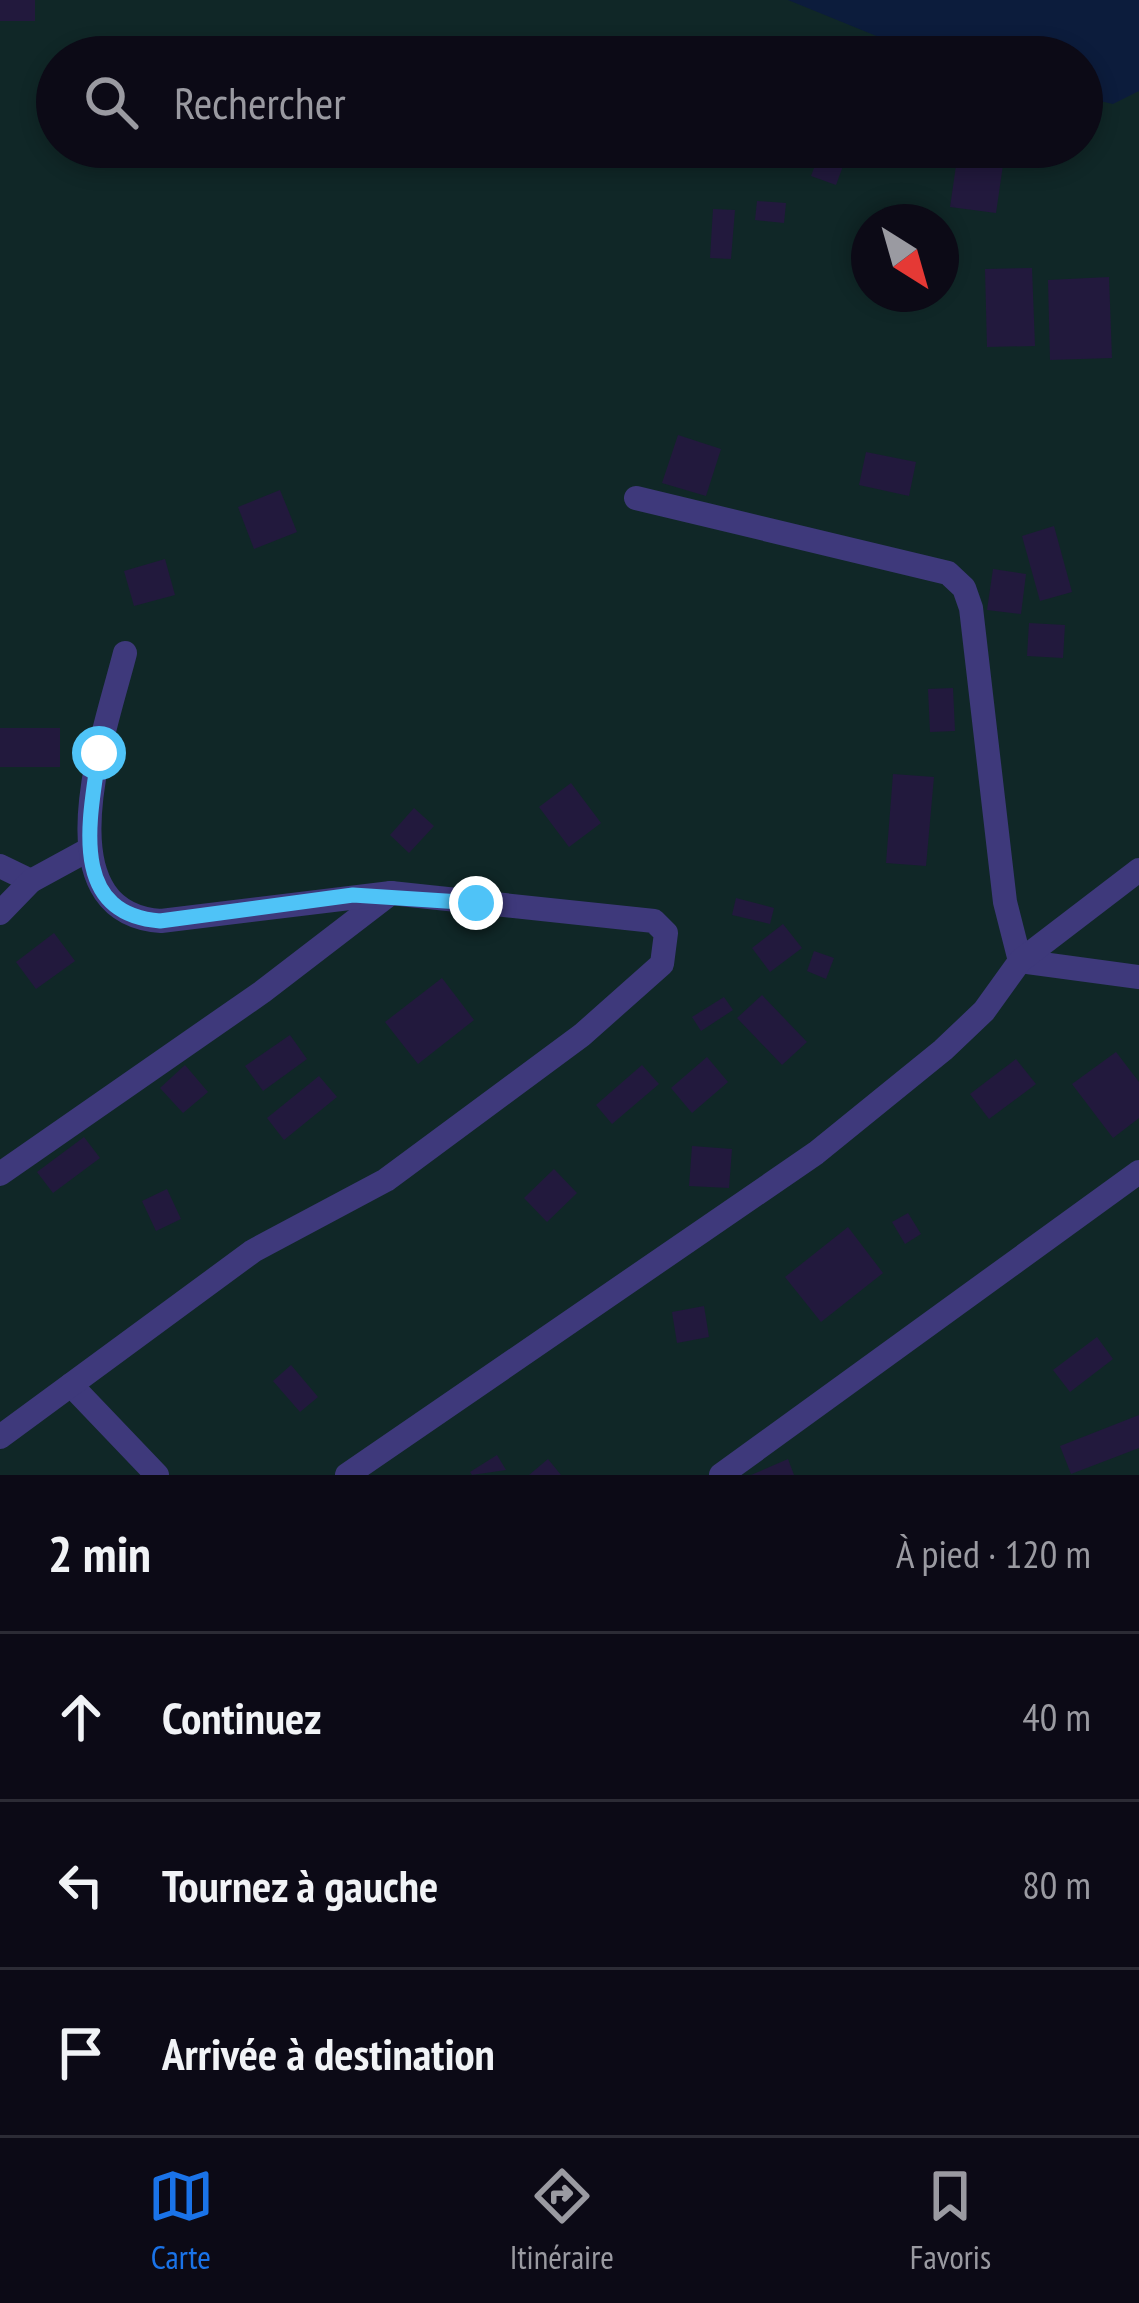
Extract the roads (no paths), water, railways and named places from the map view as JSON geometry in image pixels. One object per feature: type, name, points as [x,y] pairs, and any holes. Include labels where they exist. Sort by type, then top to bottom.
[{"type":"street","points":[[636,498],[889,556],[948,573],[964,588],[971,608],[1005,902],[1020,961]]},
{"type":"street","points":[[0,1436],[253,1251],[427,1153],[582,1035],[662,964],[668,947],[666,934],[654,921],[391,893],[160,921],[133,919],[114,904],[86,851],[99,753],[125,652]]},
{"type":"street","points":[[0,913],[31,881],[86,851]]},
{"type":"street","points":[[0,866],[31,881]]},
{"type":"street","points":[[346,1475],[816,1153],[943,1050],[984,1011],[1020,961],[1139,870]]},
{"type":"street","points":[[0,1174],[225,1019],[391,893]]},
{"type":"street","points":[[1020,961],[1139,977]]},
{"type":"street","points":[[721,1475],[1139,1172]]},
{"type":"street","points":[[71,1385],[157,1475]]},
{"type":"water","points":[[788,0],[1139,0],[1139,91],[1113,104],[1103,102],[1103,36],[876,36]]}]
